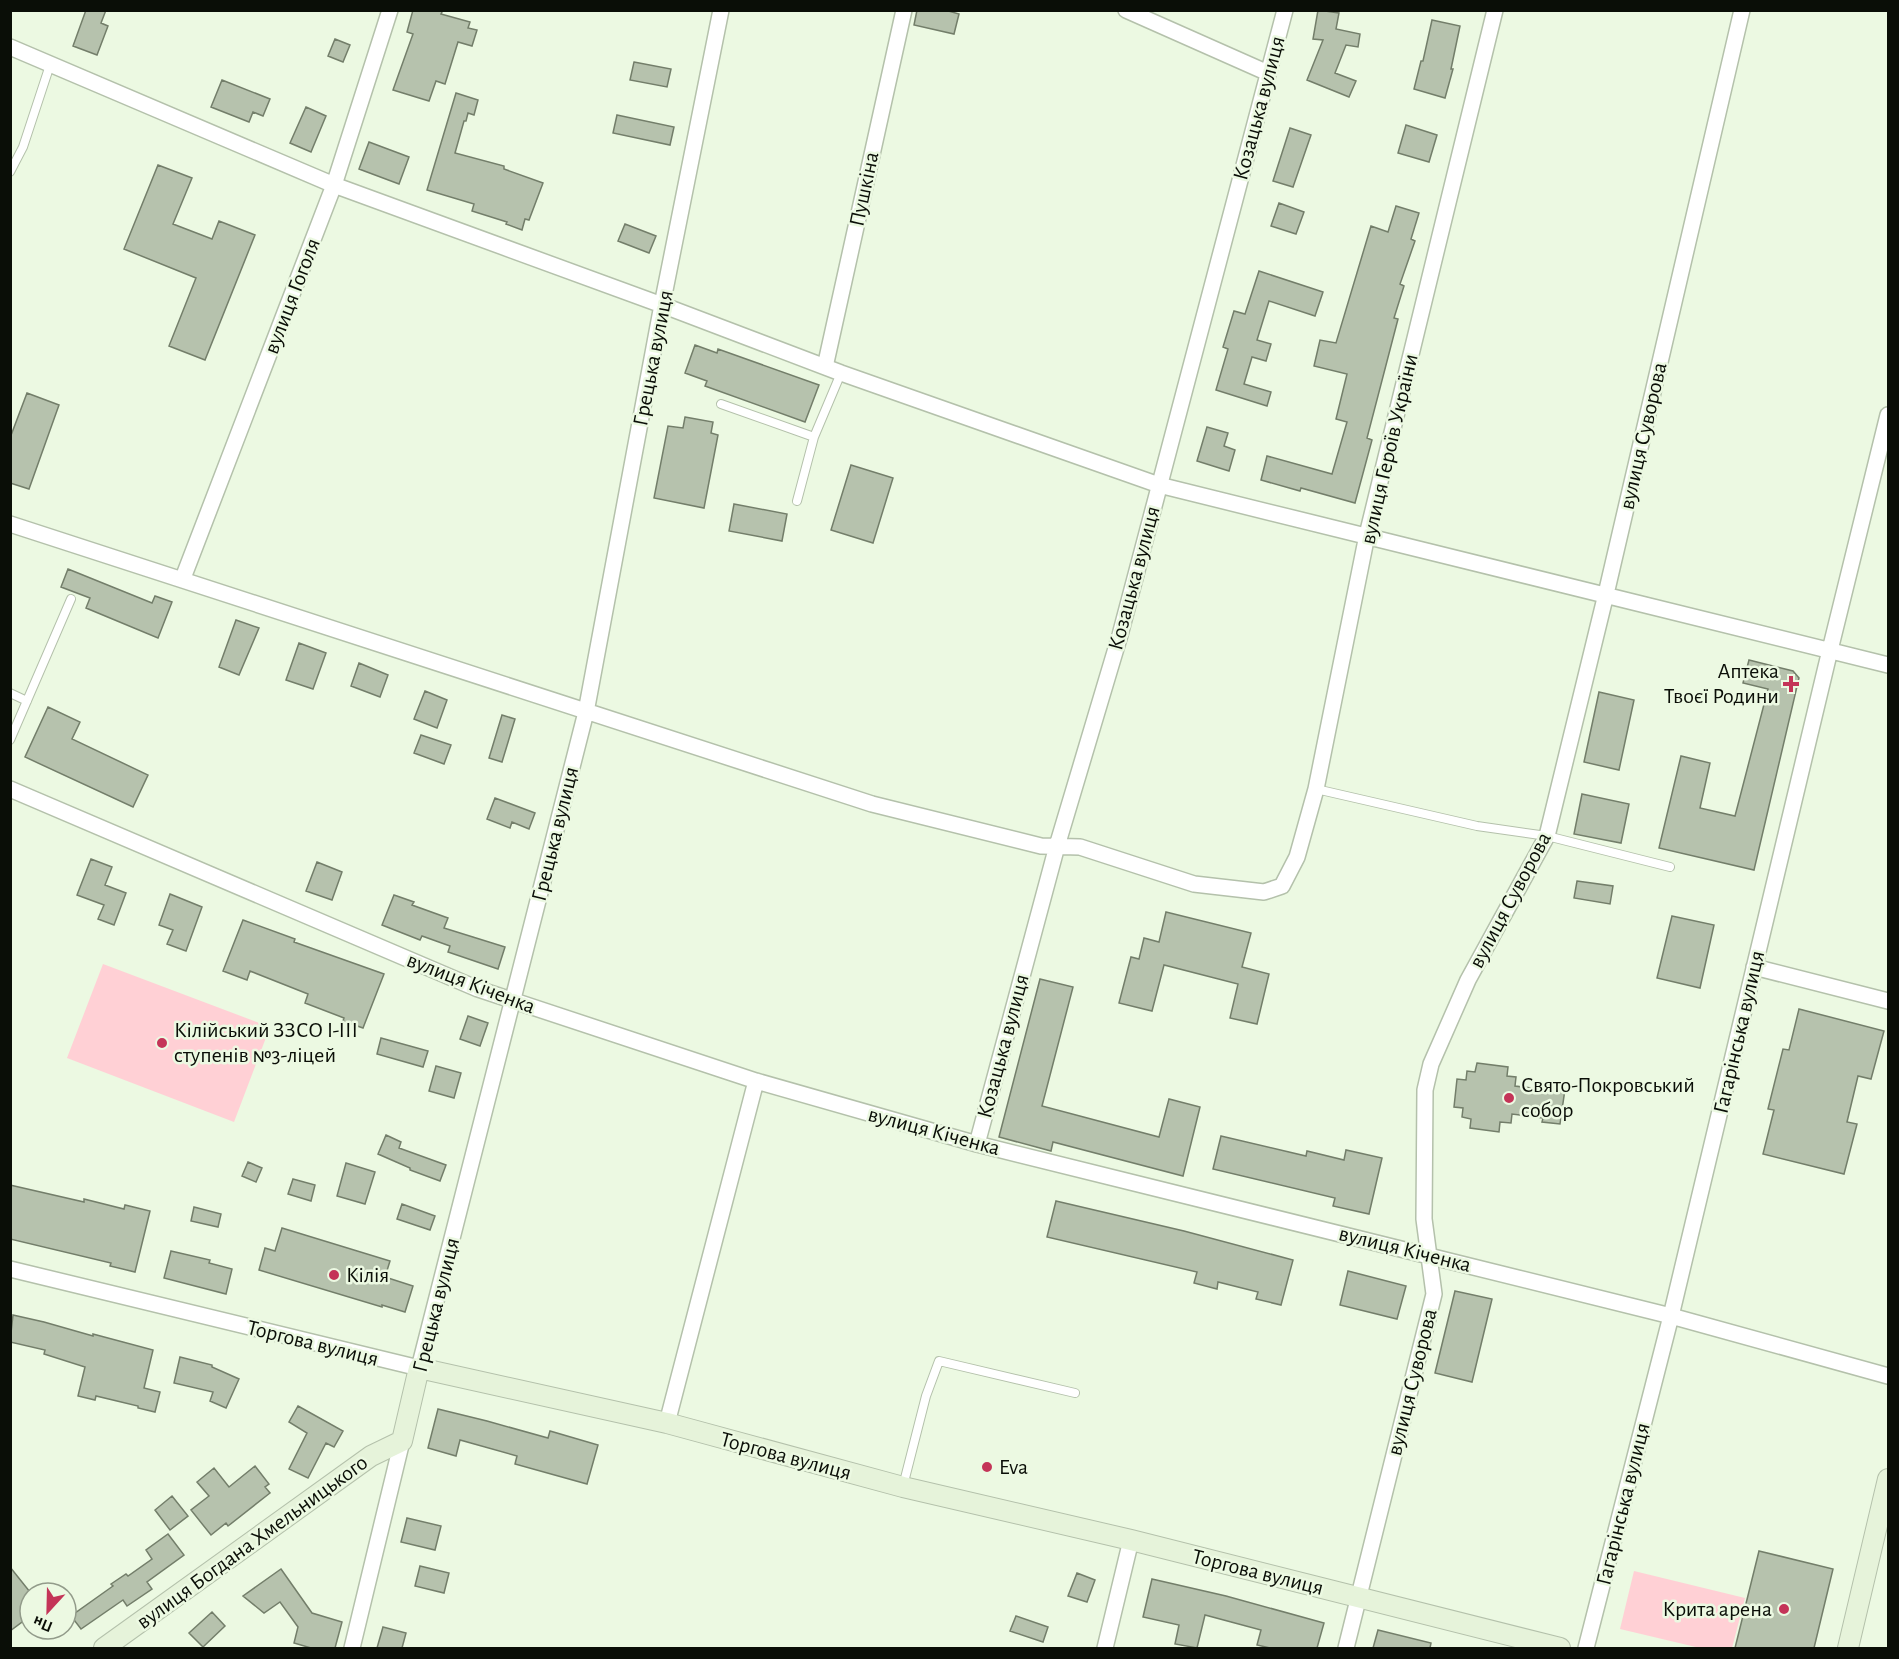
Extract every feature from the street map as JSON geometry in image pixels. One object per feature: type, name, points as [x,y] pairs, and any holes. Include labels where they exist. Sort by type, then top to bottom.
[{"type":"main road","name":"Торгова вулиця","points":[[419,1368],[667,1424],[903,1487],[1131,1540],[1560,1648]]},
{"type":"main road","name":"Грецька вулиця","points":[[402,1441],[419,1368]]},
{"type":"main road","name":"вулиця Богдана Хмельницького","points":[[104,1648],[371,1456],[402,1441]]},
{"type":"main road","points":[[1848,1648],[1888,1479]]},
{"type":"street","name":"вулиця Гоголя","points":[[183,578],[334,185],[390,10]]},
{"type":"street","name":"Грецька вулиця","points":[[419,1368],[586,712],[662,305],[721,10]]},
{"type":"street","name":"Пушкіна","points":[[825,367],[904,10]]},
{"type":"street","points":[[1126,10],[1268,73]]},
{"type":"street","name":"Козацька вулиця","points":[[977,1144],[1057,846],[1120,635],[1285,10]]},
{"type":"street","name":"вулиця Героїв України","points":[[1057,846],[1080,847],[1194,884],[1264,892],[1282,886],[1297,857],[1316,789],[1367,535],[1495,10]]},
{"type":"street","name":"вулиця Суворова","points":[[1346,1648],[1434,1294],[1424,1219],[1425,1090],[1431,1064],[1468,980],[1547,836],[1606,594],[1742,10]]},
{"type":"street","points":[[10,47],[334,185],[841,373],[1159,484],[1888,665]]},
{"type":"street","name":"Гагарінська вулиця","points":[[1586,1648],[1671,1316],[1888,415]]},
{"type":"street","points":[[10,524],[183,578],[872,804],[1041,846],[1057,846]]},
{"type":"street","name":"вулиця Кіченка","points":[[10,789],[478,989],[756,1081],[977,1144],[1671,1316],[1888,1376]]},
{"type":"street","points":[[1754,967],[1888,1001]]},
{"type":"street","points":[[667,1424],[756,1081]]},
{"type":"street","name":"Торгова вулиця","points":[[10,1269],[419,1368]]},
{"type":"street","name":"Грецька вулиця","points":[[352,1648],[402,1441]]},
{"type":"street","points":[[1105,1648],[1131,1540]]},
{"type":"lane","points":[[10,172],[23,147],[50,64]]},
{"type":"lane","points":[[797,501],[814,437],[841,373]]},
{"type":"lane","points":[[720,404],[814,437]]},
{"type":"lane","points":[[10,740],[71,599]]},
{"type":"lane","points":[[10,693],[27,701]]},
{"type":"lane","points":[[1316,789],[1477,826],[1547,836],[1670,867]]},
{"type":"lane","points":[[903,1487],[926,1396],[939,1361],[1075,1393]]},
{"type":"shaded area","points":[[103,964],[270,1027],[234,1122],[67,1058]]},
{"type":"shaded area","points":[[1634,1571],[1745,1598],[1732,1648],[1700,1648],[1620,1629]]},
{"type":"building","points":[[86,10],[106,10],[101,23],[108,26],[97,55],[73,46]]},
{"type":"building","points":[[413,10],[443,10],[441,14],[470,22],[468,28],[477,30],[472,46],[458,42],[445,84],[436,81],[429,101],[393,90],[413,34],[407,32]]},
{"type":"building","points":[[917,10],[945,10],[959,14],[954,34],[914,25]]},
{"type":"building","points":[[1318,10],[1339,13],[1336,29],[1360,34],[1358,47],[1346,45],[1335,73],[1356,81],[1349,97],[1307,80],[1323,40],[1313,39]]},
{"type":"building","points":[[1432,20],[1460,26],[1451,69],[1453,69],[1445,98],[1414,89]]},
{"type":"building","points":[[335,39],[350,45],[343,62],[328,56]]},
{"type":"building","points":[[634,62],[671,69],[667,87],[630,80]]},
{"type":"building","points":[[222,80],[270,99],[263,116],[253,112],[249,122],[211,107]]},
{"type":"building","points":[[456,93],[478,100],[474,115],[468,113],[464,121],[455,153],[504,166],[504,169],[543,183],[529,220],[525,219],[522,230],[506,224],[507,222],[472,211],[474,204],[427,190]]},
{"type":"building","points":[[306,107],[326,116],[311,152],[290,143]]},
{"type":"building","points":[[617,115],[674,127],[670,145],[613,133]]},
{"type":"building","points":[[1406,125],[1437,135],[1429,162],[1398,153]]},
{"type":"building","points":[[1290,128],[1311,135],[1293,187],[1273,181]]},
{"type":"building","points":[[369,142],[409,157],[399,184],[359,169]]},
{"type":"building","points":[[158,165],[192,178],[173,224],[212,239],[219,221],[255,235],[205,360],[169,346],[196,278],[124,249]]},
{"type":"building","points":[[1279,203],[1304,212],[1296,234],[1271,226]]},
{"type":"building","points":[[1396,206],[1419,213],[1411,239],[1415,241],[1400,284],[1404,286],[1394,318],[1398,319],[1367,438],[1372,440],[1355,503],[1261,480],[1267,456],[1332,474],[1347,422],[1336,419],[1347,374],[1314,366],[1320,340],[1336,343],[1371,226],[1388,232]]},
{"type":"building","points":[[625,224],[656,236],[649,253],[618,241]]},
{"type":"building","points":[[1259,271],[1323,292],[1315,316],[1269,301],[1257,340],[1271,344],[1266,361],[1252,357],[1244,384],[1271,392],[1267,406],[1216,390],[1228,349],[1223,347],[1234,311],[1245,314]]},
{"type":"building","points":[[695,345],[717,353],[718,349],[819,385],[805,422],[705,386],[707,381],[685,373]]},
{"type":"building","points":[[27,393],[59,405],[29,489],[10,483],[10,438]]},
{"type":"building","points":[[685,417],[713,422],[711,433],[718,435],[704,508],[654,498],[668,426],[683,428]]},
{"type":"building","points":[[1207,427],[1228,433],[1224,446],[1235,450],[1229,471],[1197,461]]},
{"type":"building","points":[[851,465],[893,478],[873,543],[831,530]]},
{"type":"building","points":[[734,504],[787,514],[782,541],[729,531]]},
{"type":"building","points":[[68,569],[152,603],[155,596],[172,602],[158,638],[86,608],[90,598],[61,587]]},
{"type":"building","points":[[236,620],[259,628],[239,675],[219,667]]},
{"type":"building","points":[[299,643],[326,653],[313,689],[286,680]]},
{"type":"building","points":[[1749,660],[1793,671],[1799,678],[1754,870],[1659,848],[1681,756],[1710,763],[1700,808],[1735,816],[1768,689],[1743,683]]},
{"type":"building","points":[[359,663],[388,675],[380,697],[351,686]]},
{"type":"building","points":[[425,691],[447,700],[437,728],[414,719]]},
{"type":"building","points":[[1599,692],[1634,700],[1619,770],[1584,762]]},
{"type":"building","points":[[48,707],[80,722],[72,739],[148,775],[133,807],[25,757]]},
{"type":"building","points":[[502,715],[515,719],[502,762],[489,758]]},
{"type":"building","points":[[421,735],[451,745],[444,764],[414,753]]},
{"type":"building","points":[[1582,794],[1629,804],[1621,843],[1574,834]]},
{"type":"building","points":[[495,798],[535,813],[529,829],[512,822],[510,828],[487,819]]},
{"type":"building","points":[[91,859],[112,867],[105,885],[126,893],[114,925],[98,919],[104,905],[77,895]]},
{"type":"building","points":[[317,862],[342,872],[332,900],[306,891]]},
{"type":"building","points":[[1577,881],[1613,886],[1610,904],[1574,898]]},
{"type":"building","points":[[170,894],[202,907],[186,951],[167,944],[173,930],[159,925]]},
{"type":"building","points":[[394,895],[414,902],[412,905],[448,918],[444,928],[505,947],[498,969],[448,952],[450,946],[422,936],[420,940],[382,925]]},
{"type":"building","points":[[1166,912],[1251,933],[1242,967],[1269,974],[1257,1024],[1230,1018],[1238,984],[1164,965],[1152,1011],[1119,1003],[1131,957],[1139,959],[1144,938],[1159,942]]},
{"type":"building","points":[[1672,916],[1714,925],[1700,988],[1657,978]]},
{"type":"building","points":[[243,920],[295,939],[294,942],[384,974],[363,1028],[305,1003],[308,994],[250,971],[247,980],[223,971]]},
{"type":"building","points":[[1040,979],[1073,987],[1042,1106],[1159,1137],[1169,1099],[1200,1107],[1183,1176],[1053,1142],[1051,1151],[999,1137]]},
{"type":"building","points":[[1799,1009],[1884,1031],[1871,1079],[1858,1076],[1847,1122],[1857,1124],[1844,1174],[1763,1154],[1774,1110],[1768,1109],[1783,1049],[1789,1050]]},
{"type":"building","points":[[468,1016],[488,1023],[480,1046],[460,1039]]},
{"type":"building","points":[[381,1038],[428,1051],[423,1067],[377,1054]]},
{"type":"building","name":"Свято-Покровський собор","points":[[1477,1063],[1508,1067],[1507,1076],[1516,1077],[1515,1086],[1547,1090],[1547,1086],[1565,1089],[1560,1124],[1542,1122],[1543,1118],[1512,1114],[1511,1123],[1500,1122],[1499,1132],[1470,1128],[1471,1119],[1462,1117],[1463,1108],[1454,1107],[1457,1079],[1466,1080],[1467,1071],[1475,1072]]},
{"type":"building","points":[[436,1066],[461,1073],[454,1098],[429,1091]]},
{"type":"building","points":[[386,1135],[401,1142],[399,1148],[446,1165],[440,1181],[410,1170],[378,1154]]},
{"type":"building","points":[[1221,1136],[1306,1156],[1307,1151],[1344,1160],[1346,1150],[1382,1158],[1369,1214],[1333,1206],[1335,1198],[1213,1169]]},
{"type":"building","points":[[248,1162],[262,1168],[256,1182],[242,1176]]},
{"type":"building","points":[[346,1163],[375,1172],[365,1204],[337,1196]]},
{"type":"building","points":[[293,1179],[315,1185],[311,1201],[288,1194]]},
{"type":"building","points":[[10,1185],[84,1202],[84,1199],[124,1209],[125,1205],[150,1211],[135,1272],[110,1266],[111,1263],[10,1239]]},
{"type":"building","points":[[1056,1201],[1184,1231],[1293,1260],[1281,1305],[1256,1299],[1258,1292],[1218,1282],[1217,1289],[1194,1283],[1197,1272],[1047,1237]]},
{"type":"building","points":[[402,1204],[435,1216],[430,1230],[397,1219]]},
{"type":"building","points":[[194,1207],[221,1214],[218,1227],[191,1221]]},
{"type":"building","points":[[282,1228],[390,1261],[385,1277],[413,1286],[405,1312],[259,1270],[265,1248],[275,1251]]},
{"type":"building","points":[[171,1251],[210,1260],[209,1263],[232,1269],[226,1294],[164,1278]]},
{"type":"building","points":[[1348,1271],[1406,1286],[1397,1319],[1340,1305]]},
{"type":"building","points":[[1455,1291],[1492,1299],[1472,1382],[1435,1373]]},
{"type":"building","points":[[13,1315],[153,1350],[144,1388],[160,1392],[155,1412],[96,1396],[95,1400],[78,1396],[85,1367],[44,1354],[45,1350],[10,1342]]},
{"type":"building","points":[[180,1357],[212,1365],[239,1379],[226,1408],[210,1401],[213,1392],[174,1383]]},
{"type":"building","points":[[298,1406],[343,1431],[334,1447],[326,1443],[308,1478],[289,1469],[307,1433],[289,1422]]},
{"type":"building","points":[[438,1409],[548,1438],[550,1431],[598,1445],[587,1484],[515,1464],[517,1456],[460,1440],[456,1456],[428,1448]]},
{"type":"building","points":[[255,1466],[269,1484],[265,1487],[270,1493],[228,1526],[226,1523],[211,1535],[191,1510],[209,1496],[197,1482],[214,1468],[229,1487]]},
{"type":"building","points":[[172,1496],[188,1516],[170,1530],[155,1510]]},
{"type":"building","points":[[407,1518],[441,1526],[435,1550],[401,1542]]},
{"type":"building","points":[[168,1534],[184,1555],[147,1582],[152,1589],[127,1606],[123,1600],[81,1629],[78,1625],[78,1611],[113,1586],[111,1584],[126,1574],[128,1576],[152,1559],[146,1550]]},
{"type":"building","name":"Крита арена","points":[[1759,1551],[1833,1569],[1814,1648],[1735,1648]]},
{"type":"building","points":[[420,1566],[449,1573],[444,1593],[415,1586]]},
{"type":"building","points":[[10,1567],[21,1581],[18,1581],[18,1625],[10,1631]]},
{"type":"building","points":[[281,1569],[312,1613],[342,1622],[335,1648],[311,1648],[294,1643],[298,1627],[280,1602],[264,1613],[243,1596]]},
{"type":"building","points":[[1077,1573],[1095,1580],[1087,1602],[1068,1596]]},
{"type":"building","points":[[1152,1579],[1226,1596],[1324,1623],[1317,1648],[1270,1648],[1257,1645],[1261,1630],[1205,1615],[1197,1648],[1175,1644],[1179,1625],[1143,1617]]},
{"type":"building","points":[[212,1612],[225,1626],[203,1647],[189,1633]]},
{"type":"building","points":[[1016,1616],[1048,1627],[1043,1642],[1010,1631]]},
{"type":"building","points":[[383,1627],[406,1633],[402,1648],[377,1648]]},
{"type":"building","points":[[1378,1630],[1431,1643],[1430,1648],[1373,1648]]},
{"type":"place","name":"Аптека Твоєї Родини","points":[[1791,684]]},
{"type":"place","name":"Кілійський ЗЗСО І-ІІІ ступенів №3-ліцей","points":[[162,1043]]},
{"type":"place","name":"Свято-Покровський собор","points":[[1509,1098]]},
{"type":"place","name":"Кілія","points":[[334,1275]]},
{"type":"place","name":"Eva","points":[[987,1467]]},
{"type":"place","name":"Крита арена","points":[[1784,1609]]}]
